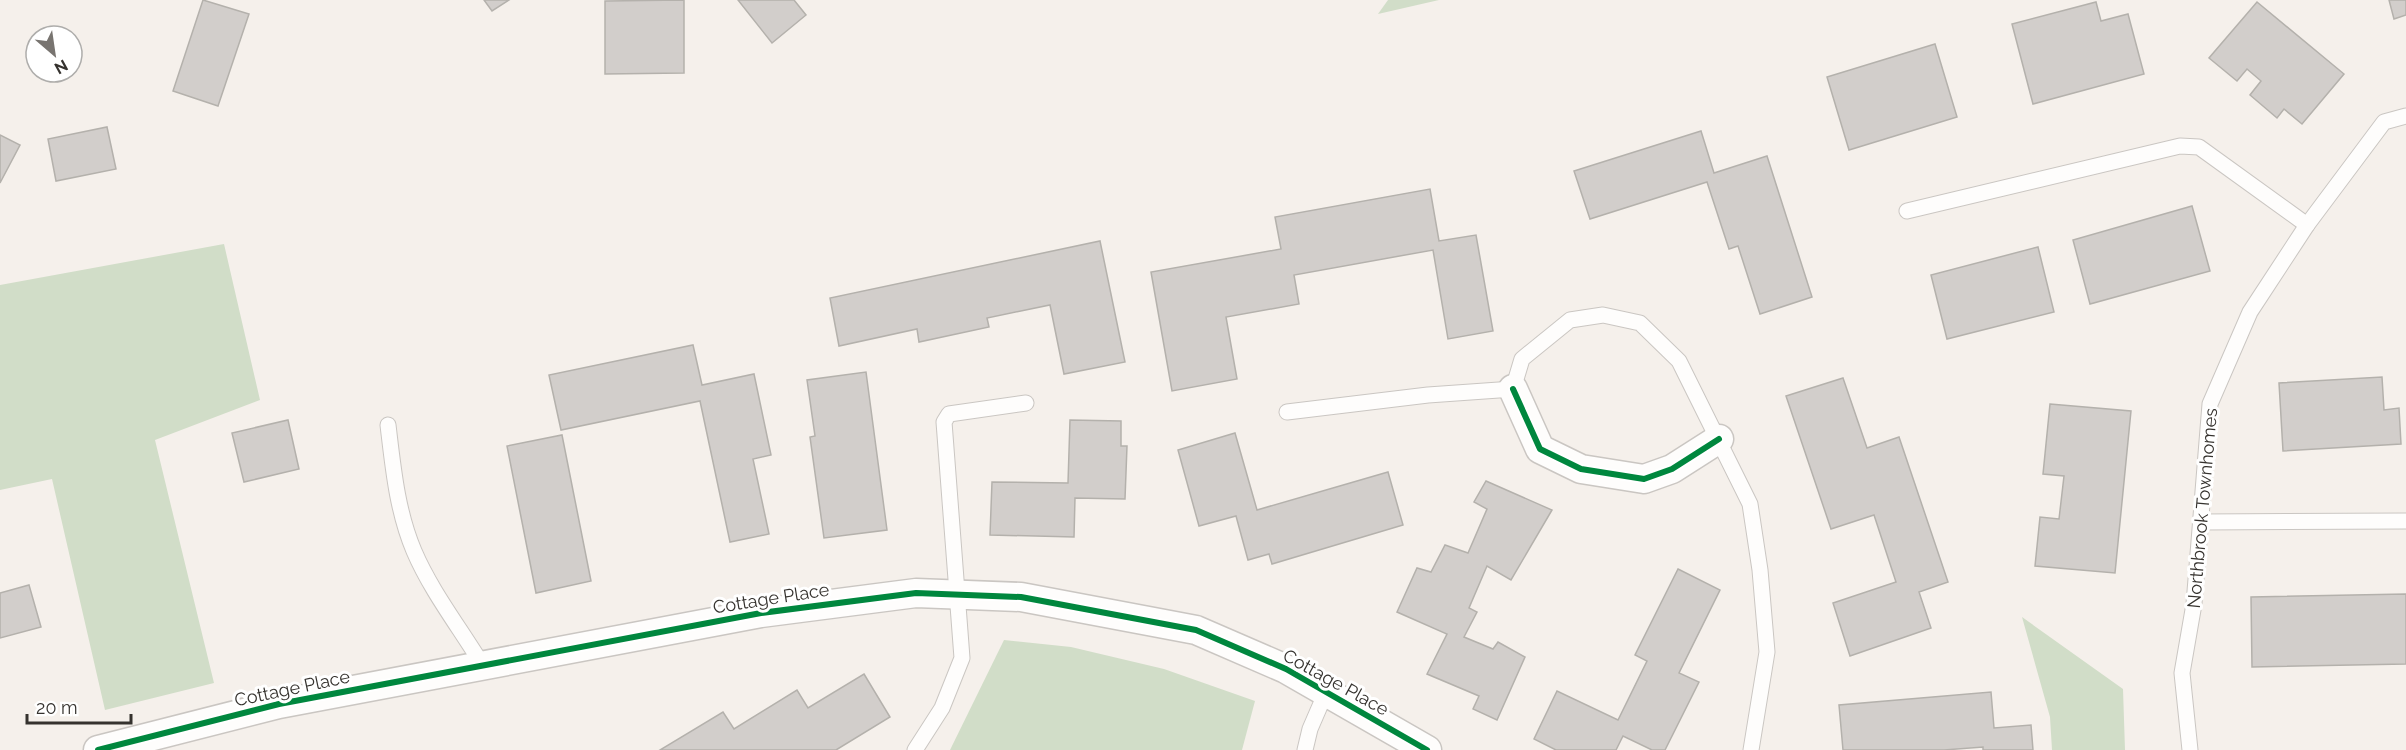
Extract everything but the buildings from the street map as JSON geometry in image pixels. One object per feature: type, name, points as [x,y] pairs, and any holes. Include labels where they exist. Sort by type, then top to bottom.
[{"type":"street","points":[[1513,389],[1540,449],[1581,469],[1644,479],[1672,469],[1719,440]]},
{"type":"street","name":"Cottage Place","points":[[98,750],[279,704],[760,613],[916,593],[1021,597],[1196,630],[1286,669],[1427,750]]},
{"type":"lane","name":"Northbrook Townhomes","points":[[2190,750],[2182,673],[2194,604],[2210,404],[2250,312],[2307,225],[2385,122],[2406,116]]},
{"type":"lane","points":[[1907,211],[2169,148],[2190,146],[2199,147],[2307,225]]},
{"type":"lane","points":[[1287,412],[1428,395],[1513,389],[1522,359],[1570,320],[1603,315],[1640,323],[1678,362],[1750,504],[1760,570],[1767,652],[1751,750]]},
{"type":"lane","points":[[915,750],[942,708],[962,658],[944,422],[949,414],[1026,402]]},
{"type":"lane","points":[[388,425],[394,485],[414,550],[426,575],[483,666]]},
{"type":"lane","points":[[2201,522],[2406,521]]},
{"type":"lane","points":[[1305,750],[1310,729],[1326,692]]},
{"type":"green space","points":[[1388,0],[1439,0],[1378,14]]},
{"type":"green space","points":[[224,244],[260,400],[155,440],[214,683],[105,710],[52,479],[0,490],[0,285]]},
{"type":"green space","points":[[2022,617],[2123,689],[2125,750],[2052,750],[2050,717]]},
{"type":"green space","points":[[1004,640],[1071,647],[1164,669],[1255,701],[1242,750],[950,750]]},
{"type":"cycle path","points":[[1513,389],[1540,449],[1581,469],[1644,479],[1672,469],[1719,439]]},
{"type":"cycle path","points":[[98,750],[279,704],[761,613],[916,593],[1021,597],[1196,630],[1286,669],[1427,750]]}]
